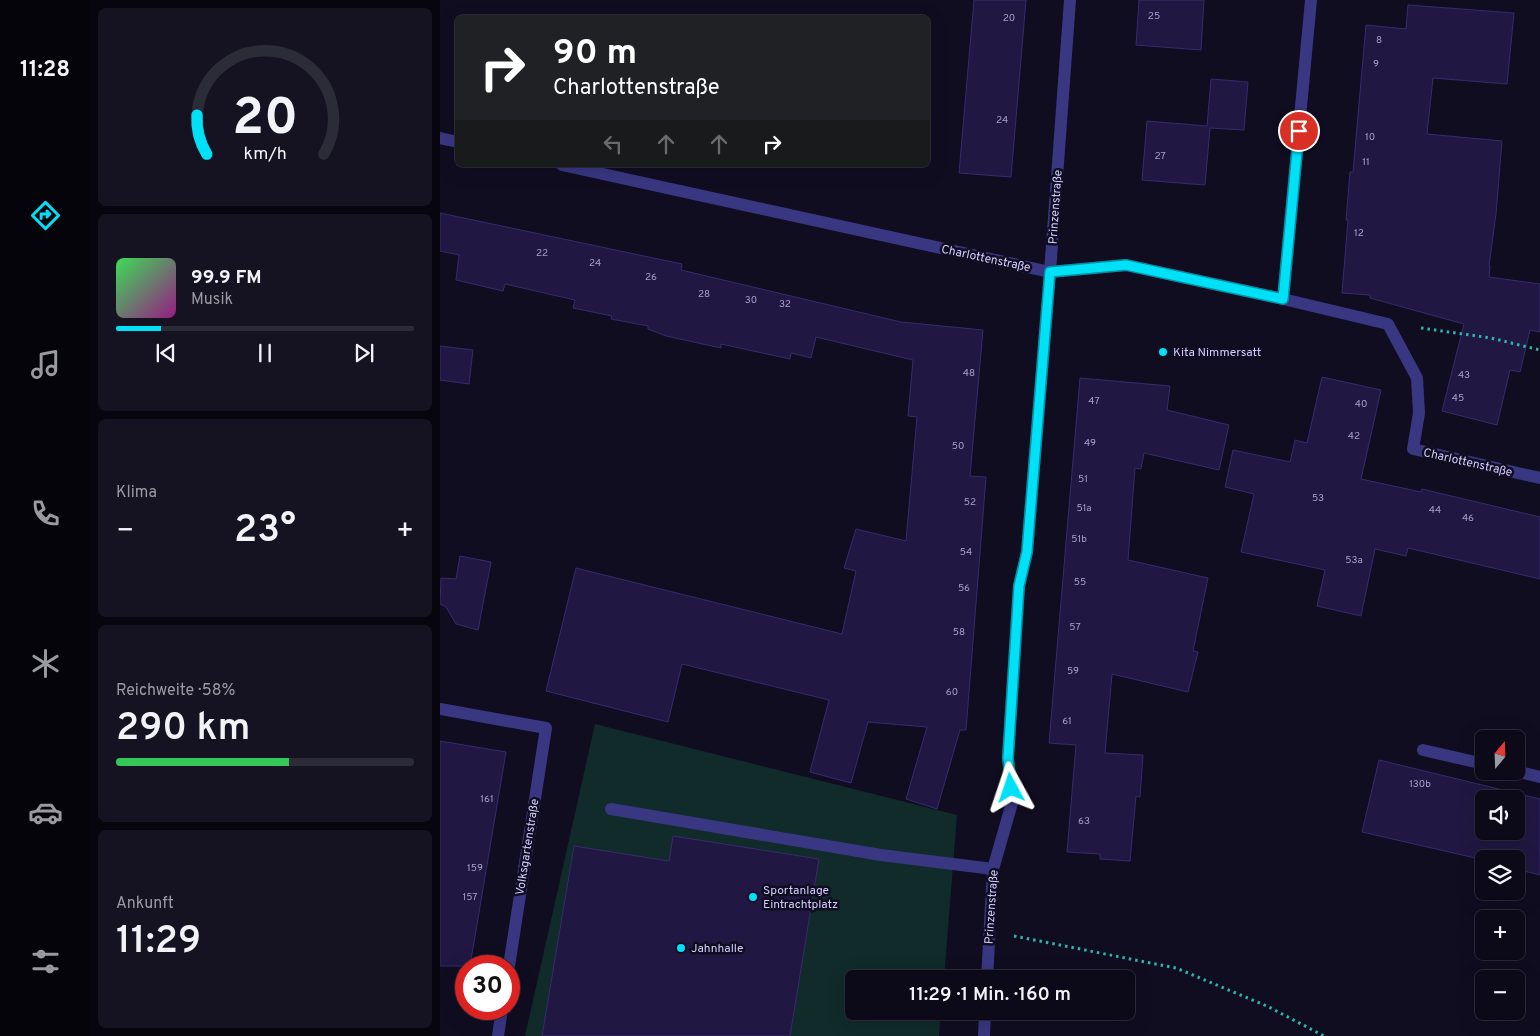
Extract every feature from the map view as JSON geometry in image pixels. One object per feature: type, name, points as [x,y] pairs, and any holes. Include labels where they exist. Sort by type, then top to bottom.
[{"type":"street","name":"Prinzenstraße","points":[[987,970],[993,869],[1012,803],[1008,758],[1019,586],[1027,552],[1070,0]]},
{"type":"street","points":[[1283,299],[1311,0]]},
{"type":"street","points":[[440,138],[455,141]]},
{"type":"street","name":"Charlottenstraße","points":[[571,167],[1050,272],[1126,265],[1388,324],[1417,378],[1419,413],[1413,449],[1540,478]]},
{"type":"street","name":"Volksgartenstraße","points":[[440,709],[546,728],[511,955]]},
{"type":"street","points":[[1423,750],[1475,762]]},
{"type":"street","points":[[1525,773],[1540,777]]},
{"type":"street","points":[[611,809],[881,855],[993,869]]},
{"type":"street","points":[[498,1036],[500,1020]]},
{"type":"street","points":[[984,1036],[985,1020]]},
{"type":"path","points":[[1388,324],[1491,338],[1540,350]]},
{"type":"path","points":[[989,931],[1176,968],[1267,1006],[1324,1036]]},
{"type":"green space","name":"Sportanlage Eintrachtplatz","points":[[595,724],[957,815],[945,970],[845,970],[845,1020],[940,1020],[939,1036],[525,1036]]},
{"type":"building","points":[[974,0],[1026,0],[1011,177],[959,173]]},
{"type":"building","points":[[1139,0],[1204,0],[1201,50],[1136,45]]},
{"type":"building","points":[[1408,5],[1514,13],[1507,84],[1433,78],[1427,134],[1502,141],[1489,277],[1540,284],[1540,332],[1530,330],[1520,372],[1510,370],[1497,425],[1442,411],[1464,324],[1370,298],[1370,295],[1342,293],[1350,172],[1353,172],[1366,25],[1406,29]]},
{"type":"building","points":[[1211,79],[1248,82],[1244,130],[1210,128],[1205,185],[1142,180],[1147,121],[1207,126]]},
{"type":"building","points":[[440,213],[682,264],[681,270],[901,322],[983,330],[970,476],[986,477],[966,730],[960,730],[937,809],[906,799],[927,727],[868,722],[851,783],[810,772],[829,700],[682,664],[668,722],[546,691],[576,568],[842,634],[856,571],[844,568],[856,529],[906,541],[917,417],[908,416],[913,360],[816,337],[811,358],[791,353],[790,359],[721,344],[721,348],[666,336],[648,329],[648,326],[611,319],[612,316],[573,308],[575,300],[505,284],[503,291],[456,280],[459,255],[440,251]]},
{"type":"building","points":[[440,346],[473,350],[469,384],[440,380]]},
{"type":"building","points":[[1322,377],[1381,390],[1361,479],[1421,492],[1422,489],[1540,517],[1540,579],[1408,548],[1406,556],[1375,549],[1361,616],[1317,606],[1325,570],[1241,552],[1254,494],[1225,487],[1233,450],[1290,462],[1295,440],[1307,443]]},
{"type":"building","points":[[1080,378],[1170,386],[1167,410],[1229,425],[1219,470],[1144,453],[1141,469],[1135,468],[1128,560],[1208,578],[1193,651],[1198,652],[1188,692],[1112,674],[1105,753],[1143,755],[1140,797],[1136,796],[1130,861],[1100,859],[1100,854],[1067,852],[1076,745],[1049,743]]},
{"type":"building","points":[[460,556],[491,562],[478,630],[456,624],[446,607],[440,604],[441,578],[456,579]]},
{"type":"building","points":[[440,741],[506,752],[472,955],[455,955],[455,966],[440,966]]},
{"type":"building","points":[[1379,760],[1503,790],[1475,790],[1475,840],[1525,840],[1525,795],[1540,799],[1540,875],[1525,871],[1525,850],[1475,850],[1475,858],[1362,832]]},
{"type":"building","name":"Jahnhalle","points":[[673,836],[819,859],[790,1036],[542,1036],[574,846],[669,861]]},
{"type":"place","name":"Kita Nimmersatt","points":[[1163,352]]},
{"type":"place","name":"Sportanlage Eintrachtplatz","points":[[753,897]]},
{"type":"place","name":"Jahnhalle","points":[[681,948]]},
{"type":"route","points":[[1011,788],[1008,758],[1019,586],[1027,552],[1050,272],[1126,265],[1283,299],[1299,131]]}]
